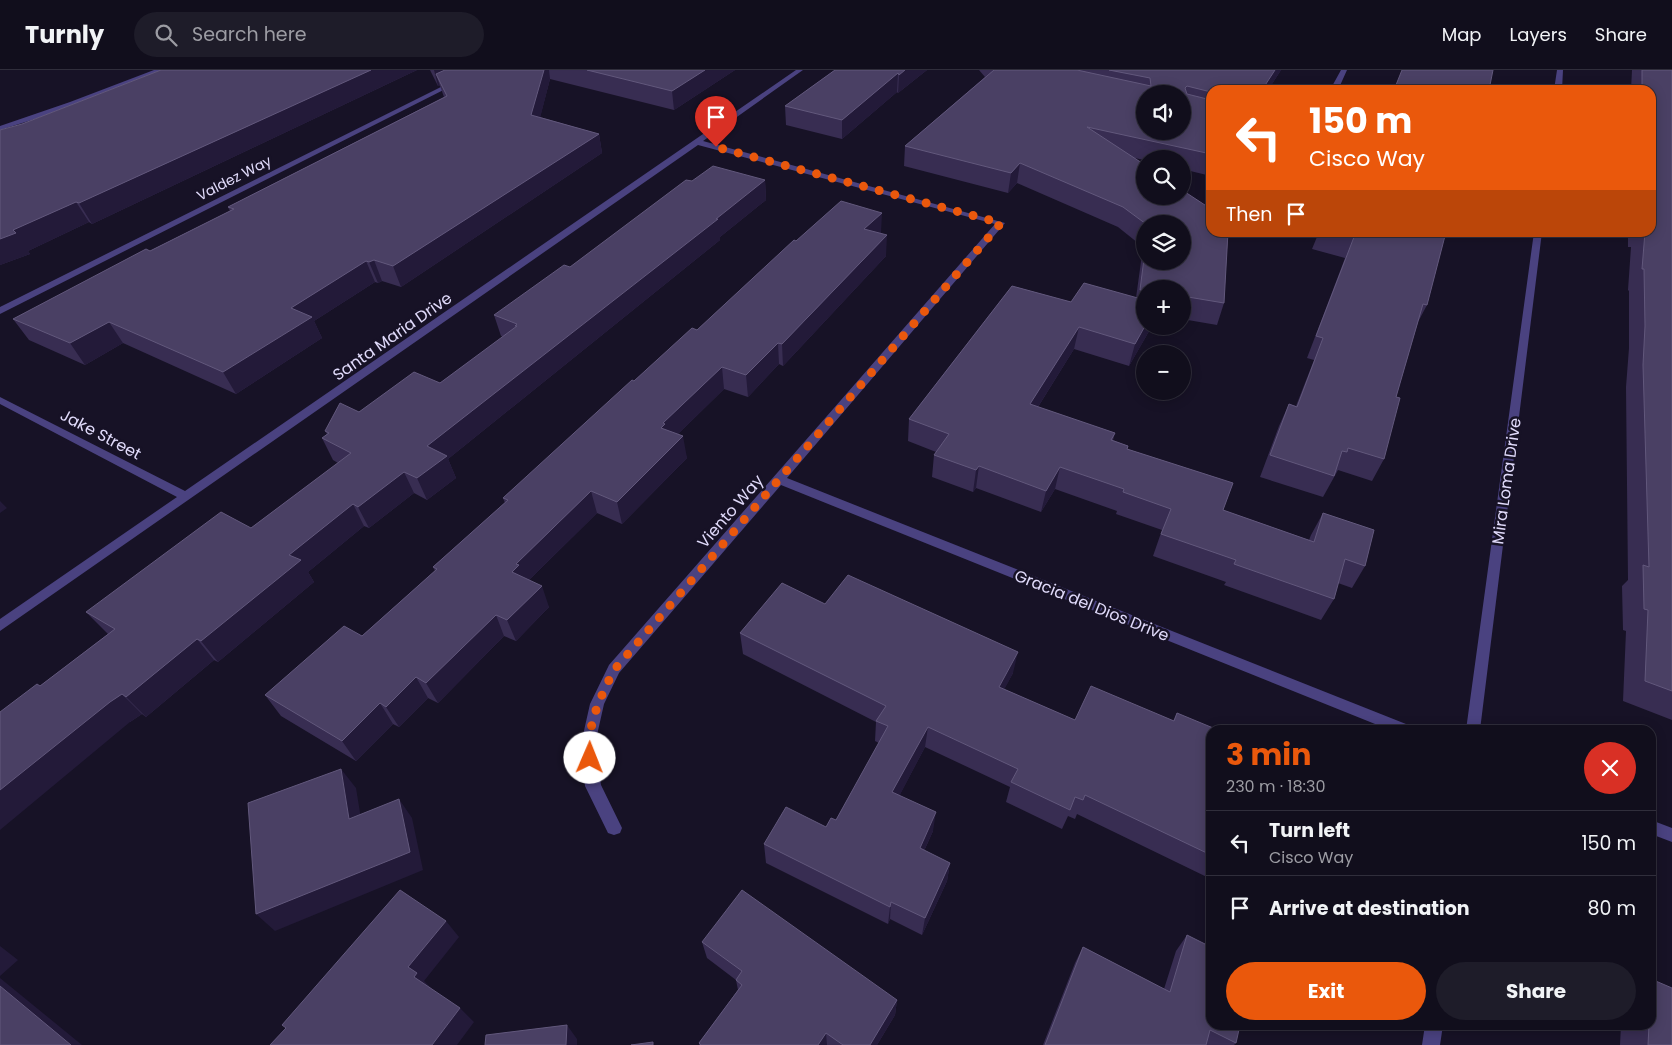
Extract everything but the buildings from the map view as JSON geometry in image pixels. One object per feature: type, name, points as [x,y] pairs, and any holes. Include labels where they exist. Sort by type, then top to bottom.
[{"type":"street","points":[[0,128],[73,104],[160,70]]},
{"type":"street","name":"Valdez Way","points":[[0,311],[480,70]]},
{"type":"street","name":"Santa Maria Drive","points":[[0,626],[800,70]]},
{"type":"street","points":[[1336,85],[1344,70]]},
{"type":"street","points":[[1558,85],[1560,70]]},
{"type":"street","name":"Viento Way","points":[[614,828],[593,786],[588,744],[596,704],[614,670],[1001,223],[697,142]]},
{"type":"street","name":"Mira Loma Drive","points":[[1474,725],[1537,237]]},
{"type":"street","name":"Jake Street","points":[[0,400],[186,497]]},
{"type":"street","name":"Gracia del Dios Drive","points":[[778,479],[1393,725]]},
{"type":"street","points":[[1656,829],[1672,835]]},
{"type":"street","points":[[1431,1045],[1433,1030]]},
{"type":"route","points":[[590,758],[588,744],[596,704],[614,670],[1001,223],[716,147]]}]
